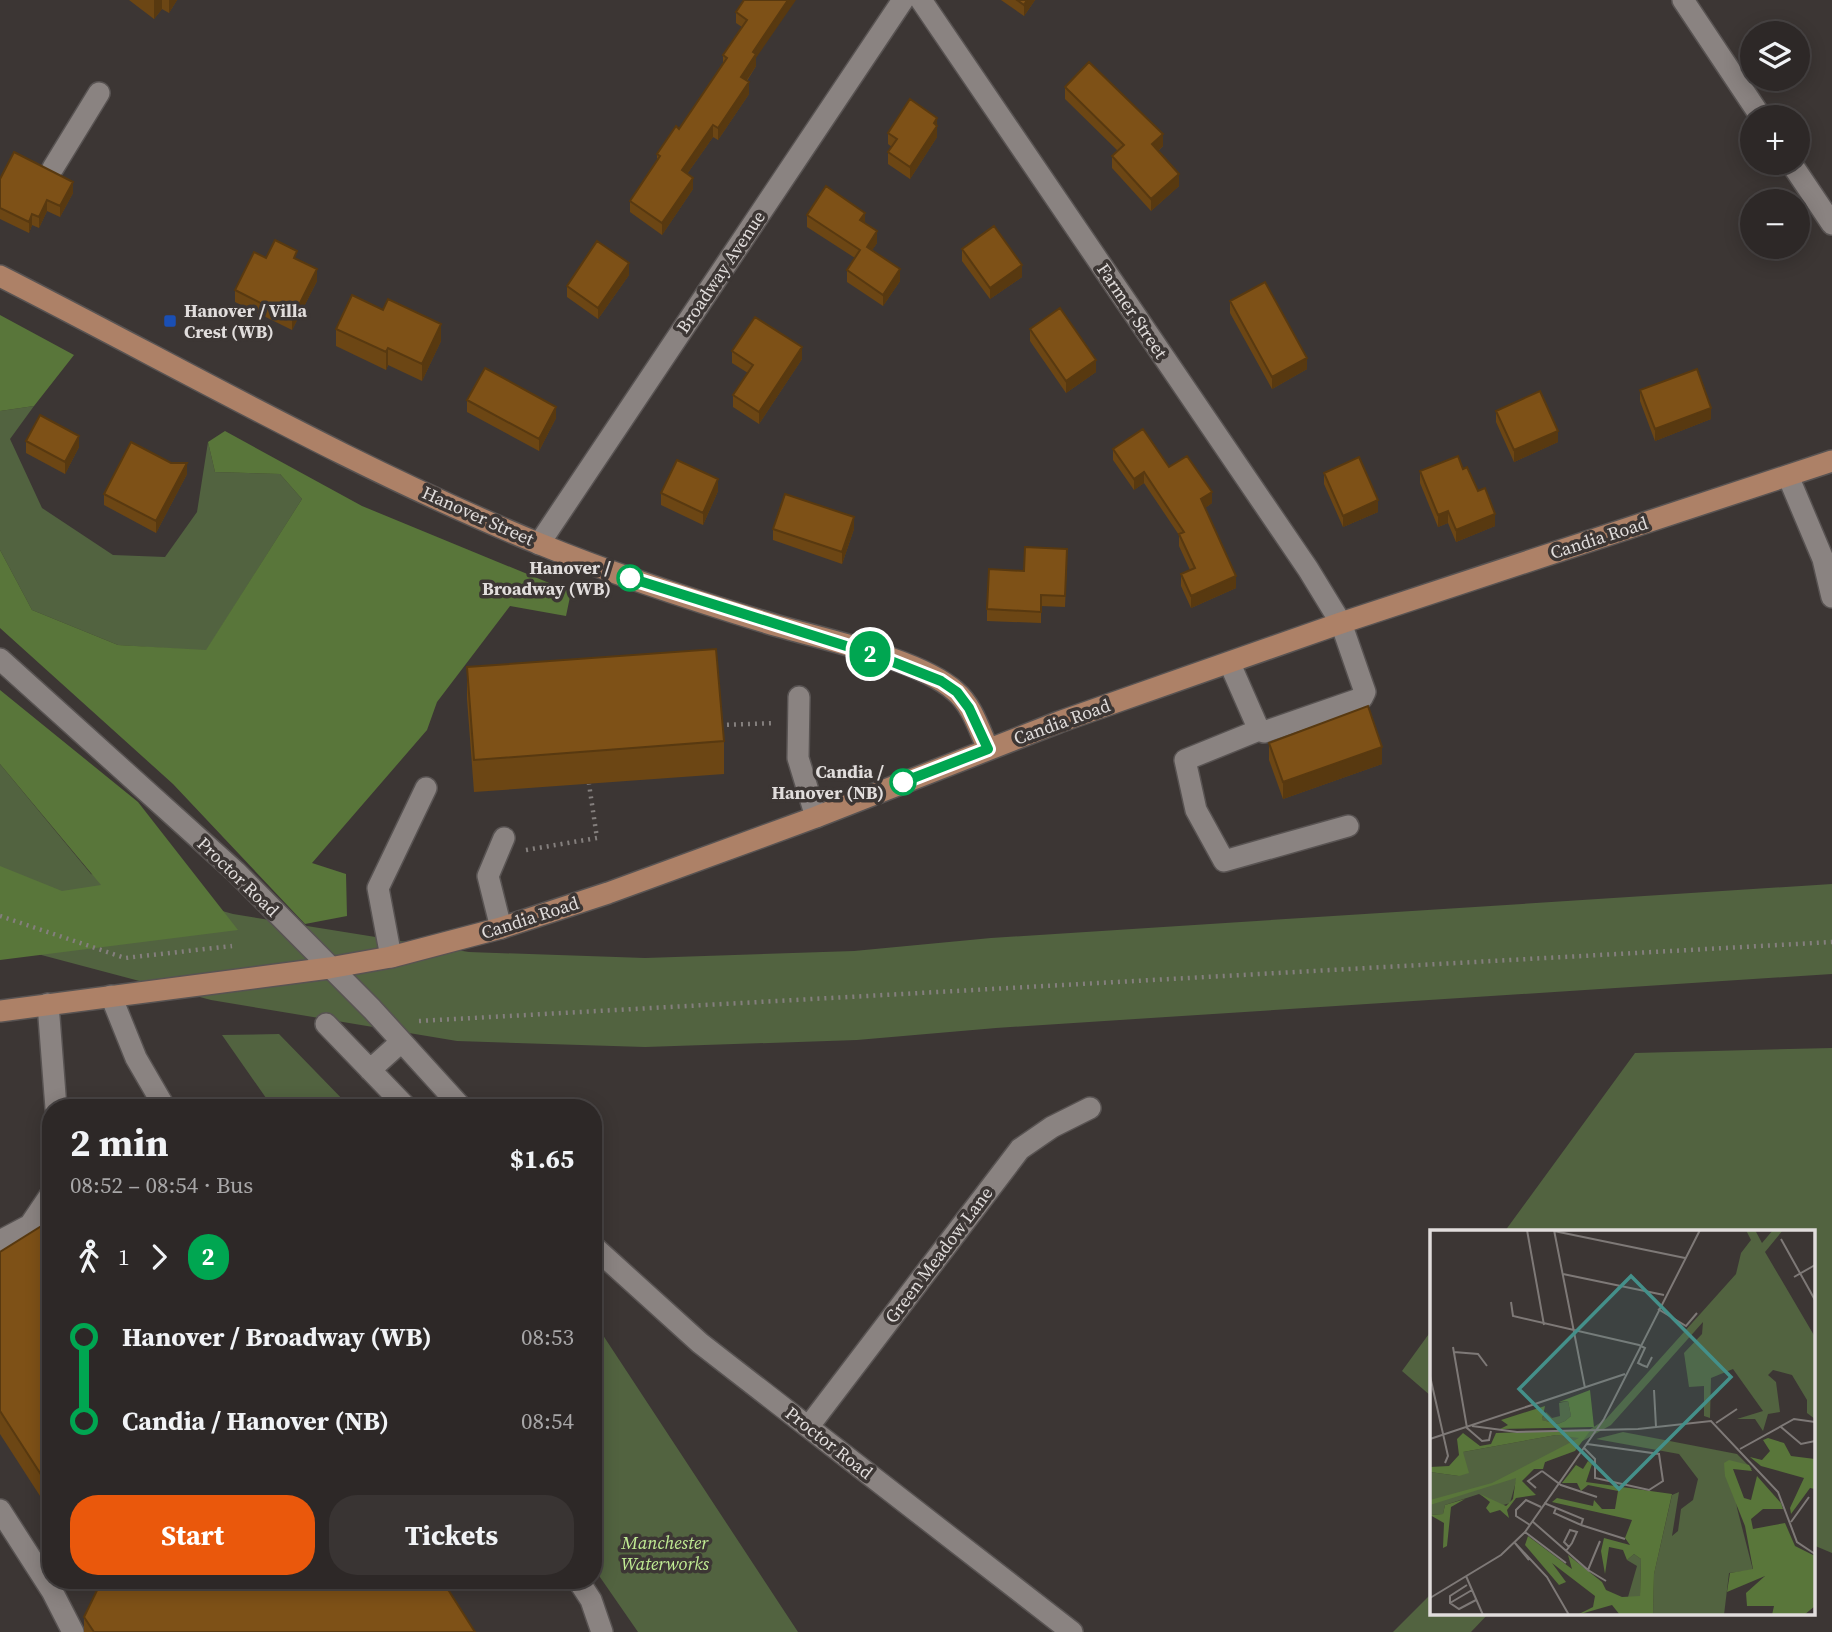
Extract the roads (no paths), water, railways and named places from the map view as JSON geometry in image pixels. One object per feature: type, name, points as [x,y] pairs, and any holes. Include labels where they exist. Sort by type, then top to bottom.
[{"type":"main road","name":"Hanover Street","points":[[0,276],[266,416],[539,544],[705,604],[878,656],[941,681],[957,692],[969,708],[988,749]]},
{"type":"main road","name":"Candia Road","points":[[0,1011],[329,968],[391,957],[501,928],[608,893],[816,817],[988,749],[1341,624],[1832,461]]},
{"type":"street","name":"Broadway Avenue","points":[[539,544],[903,0]]},
{"type":"street","name":"Farmer Street","points":[[920,0],[1308,569],[1341,624],[1365,692],[1362,698],[1264,732],[1259,730]]},
{"type":"street","points":[[1683,0],[1753,105]]},
{"type":"street","points":[[53,168],[99,93]]},
{"type":"street","points":[[1799,175],[1832,224]]},
{"type":"street","points":[[1788,476],[1823,559],[1832,597]]},
{"type":"street","name":"Proctor Road","points":[[0,659],[236,872],[454,1099]]},
{"type":"street","points":[[1230,664],[1259,730],[1185,760],[1196,810],[1224,860],[1348,826]]},
{"type":"street","points":[[799,697],[798,758],[816,817]]},
{"type":"street","points":[[391,957],[378,888],[426,788]]},
{"type":"street","points":[[501,846],[488,876],[501,928]]},
{"type":"street","points":[[111,996],[136,1058],[160,1099]]},
{"type":"street","points":[[48,1004],[55,1099]]},
{"type":"street","points":[[326,1024],[398,1099]]},
{"type":"street","points":[[370,1070],[401,1042]]},
{"type":"street","name":"Green Meadow Lane","points":[[809,1426],[1020,1149],[1090,1108]]},
{"type":"street","points":[[0,1241],[30,1225],[42,1207]]},
{"type":"street","name":"Proctor Road","points":[[602,1254],[700,1343],[1072,1632]]},
{"type":"street","points":[[0,1510],[42,1575]]},
{"type":"street","points":[[51,1589],[73,1632]]},
{"type":"street","points":[[584,1589],[603,1632]]},
{"type":"place","name":"Hanover / Villa Crest (WB)","points":[[170,321]]},
{"type":"place","name":"Hanover / Broadway (WB)","points":[[630,578]]},
{"type":"place","name":"Candia / Hanover (NB)","points":[[903,782]]},
{"type":"park label","name":"Manchester Waterworks","points":[[665,1553]]}]
